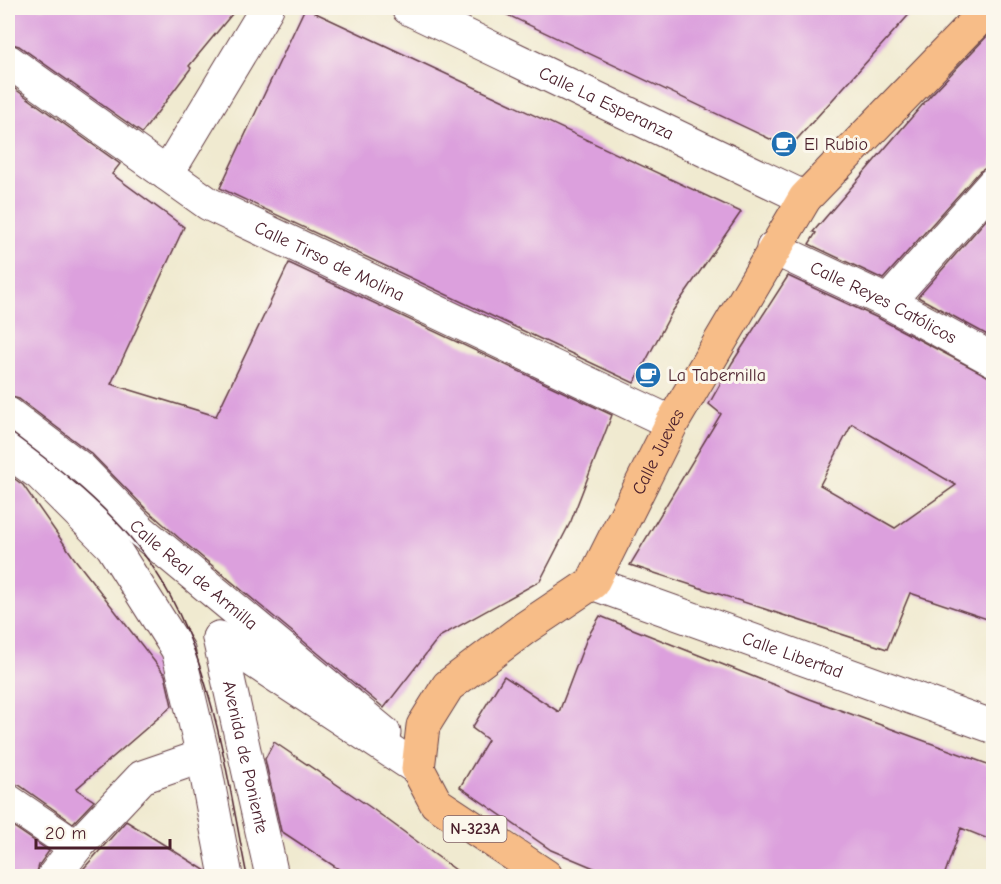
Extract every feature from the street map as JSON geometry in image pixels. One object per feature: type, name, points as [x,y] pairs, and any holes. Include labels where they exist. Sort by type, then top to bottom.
[{"type":"main road","name":"Calle Jueves","points":[[592,584],[672,423],[773,248],[805,198],[989,8]]},
{"type":"main road","points":[[418,769],[423,726],[448,686],[525,628],[592,584]]},
{"type":"main road","name":"N-323A","points":[[418,769],[436,803],[546,876]]},
{"type":"street","points":[[167,174],[267,8]]},
{"type":"street","name":"Calle La Esperanza","points":[[408,8],[805,198]]},
{"type":"street","name":"Calle Tirso de Molina","points":[[8,61],[208,204],[672,423]]},
{"type":"street","points":[[888,302],[993,183]]},
{"type":"street","name":"Calle Reyes Católicos","points":[[773,248],[888,302],[993,360]]},
{"type":"street","name":"Calle Real de Armilla","points":[[8,414],[81,469],[141,531],[384,733]]},
{"type":"street","name":"Calle Real de Armilla","points":[[8,451],[40,474],[111,546],[178,650]]},
{"type":"street","name":"Calle Libertad","points":[[592,584],[993,727]]},
{"type":"street","points":[[219,638],[178,650],[203,756],[226,876]]},
{"type":"street","name":"Calle Real de Armilla","points":[[219,638],[418,769]]},
{"type":"street","name":"Avenida de Poniente","points":[[219,638],[272,876]]},
{"type":"street","points":[[54,876],[76,847],[142,777],[203,756]]},
{"type":"street","points":[[8,801],[76,847]]},
{"type":"building","points":[[8,8],[237,8],[189,66],[191,68],[142,133],[19,46],[8,43]]},
{"type":"building","points":[[305,8],[741,212],[672,312],[634,383],[220,188]]},
{"type":"building","points":[[493,8],[915,8],[789,148]]},
{"type":"building","points":[[993,30],[993,165],[980,171],[883,279],[809,244],[816,233],[813,232],[930,96]]},
{"type":"building","points":[[8,84],[120,164],[112,174],[184,227],[111,384],[216,416],[289,263],[612,415],[571,521],[540,581],[439,637],[384,708],[179,538],[146,509],[92,454],[19,399],[8,396]]},
{"type":"building","points":[[993,212],[993,338],[918,297]]},
{"type":"building","points":[[788,276],[880,319],[993,379],[993,621],[910,593],[887,649],[630,565],[721,414],[709,404],[732,363]],"holes":[[[852,424],[956,485],[895,528],[820,485]]]},
{"type":"building","points":[[8,474],[23,485],[74,558],[165,675],[172,706],[76,789],[94,801],[73,823],[19,785],[8,783]]},
{"type":"building","points":[[600,616],[810,699],[993,766],[993,841],[961,828],[944,876],[613,876],[551,850],[460,787],[488,740],[472,728],[504,676],[559,712],[587,638]]},
{"type":"building","points":[[274,742],[370,807],[464,876],[349,876],[281,831],[265,759]]},
{"type":"building","points":[[126,821],[206,871],[207,876],[77,876]]},
{"type":"building","points":[[8,823],[49,851],[39,865],[36,876],[8,876]]},
{"type":"tram line","points":[[8,430],[72,480],[102,507],[130,537],[157,573],[178,612],[196,654],[210,698],[247,876]]},
{"type":"place","name":"El Rubio","points":[[784,144]]},
{"type":"place","name":"La Tabernilla","points":[[648,375]]}]
